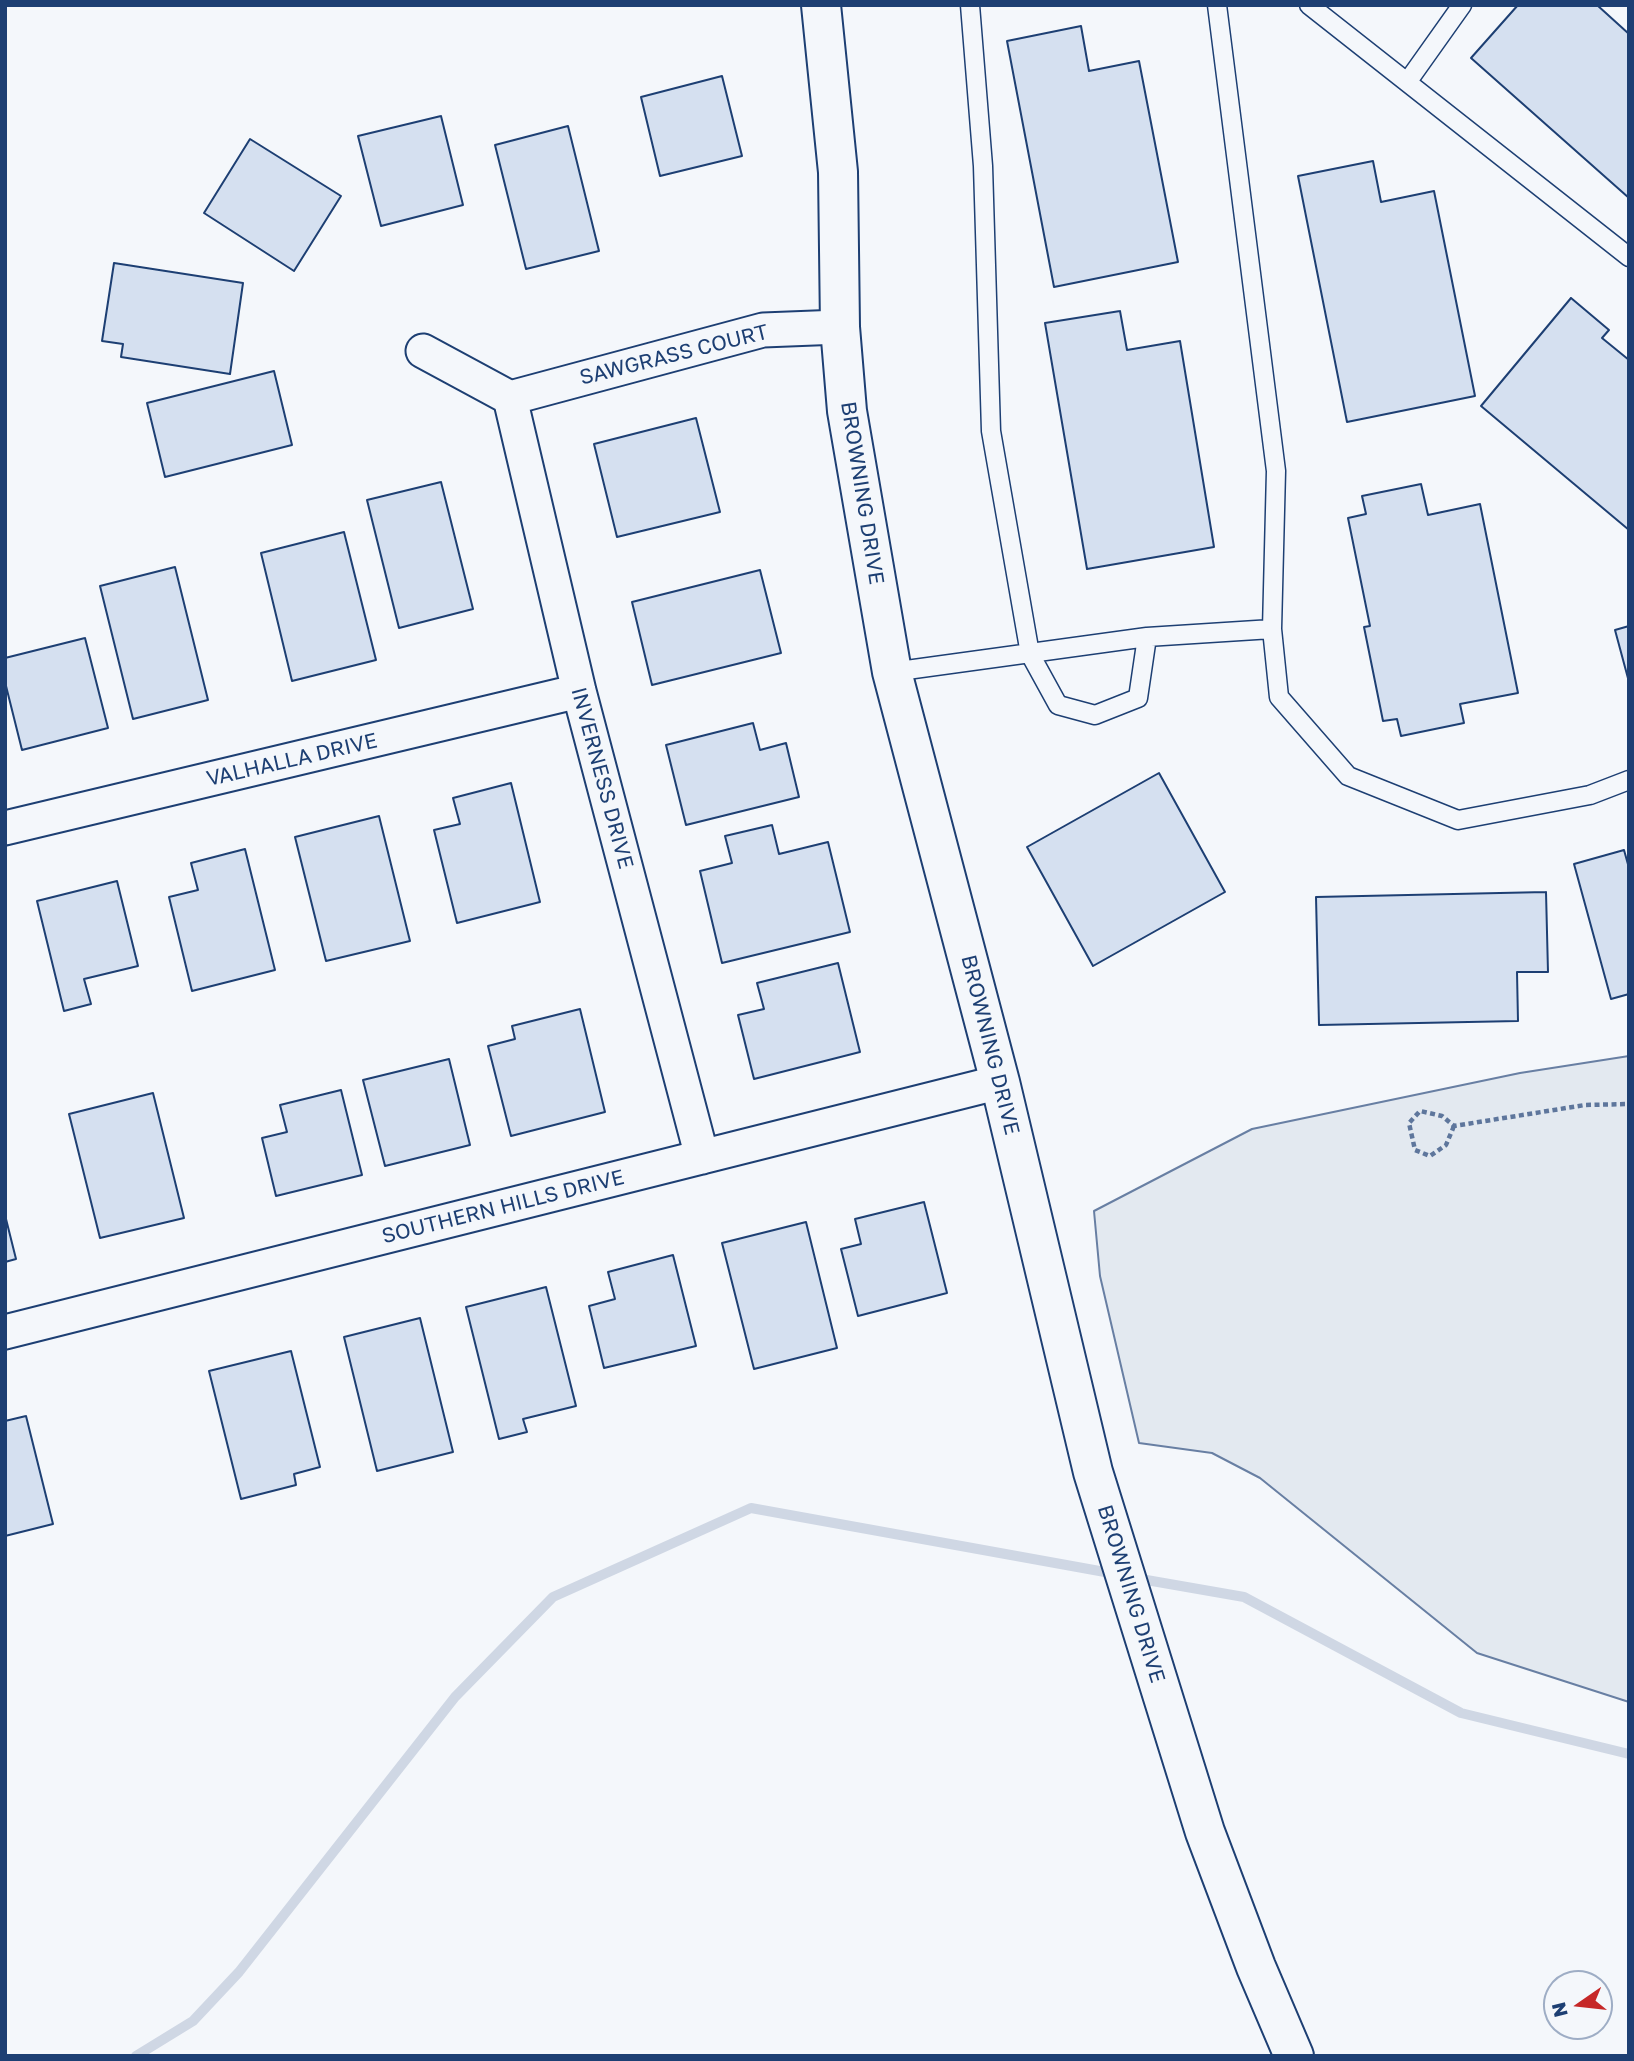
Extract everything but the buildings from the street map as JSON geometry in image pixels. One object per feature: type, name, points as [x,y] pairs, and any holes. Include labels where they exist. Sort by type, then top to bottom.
[{"type":"street","name":"BROWNING DRIVE","points":[[821,5],[838,172],[841,327],[847,411],[892,672],[1000,1082],[1093,1472],[1205,1832],[1256,1967],[1294,2056]]},
{"type":"street","name":"SAWGRASS COURT","points":[[510,398],[763,330],[841,327]]},
{"type":"street","points":[[423,351],[510,398]]},
{"type":"street","name":"INVERNESS DRIVE","points":[[510,398],[579,691],[702,1157]]},
{"type":"street","name":"VALHALLA DRIVE","points":[[5,828],[579,691]]},
{"type":"street","name":"SOUTHERN HILLS DRIVE","points":[[5,1332],[1000,1082]]},
{"type":"lane","points":[[970,5],[983,166],[991,431],[1031,654],[1058,705],[1095,715],[1138,698],[1147,637]]},
{"type":"lane","points":[[1217,5],[1276,471],[1272,629],[1279,697],[1348,776],[1458,820],[1590,796],[1629,780]]},
{"type":"lane","points":[[1309,5],[1629,257]]},
{"type":"lane","points":[[1408,81],[1462,5]]},
{"type":"lane","points":[[892,672],[1147,637],[1272,629]]},
{"type":"path","points":[[1454,1126],[1446,1145],[1430,1156],[1415,1150],[1409,1123],[1420,1111],[1441,1116],[1454,1126],[1585,1105],[1629,1104]]},
{"type":"shaded area","points":[[1629,1056],[1629,1702],[1477,1653],[1260,1478],[1212,1453],[1139,1443],[1100,1276],[1094,1211],[1252,1129],[1520,1073]]},
{"type":"waterway","points":[[136,2056],[193,2021],[239,1972],[455,1697],[553,1597],[751,1508],[1116,1574]]},
{"type":"waterway","points":[[1135,1578],[1244,1597],[1461,1713],[1629,1754]]}]
